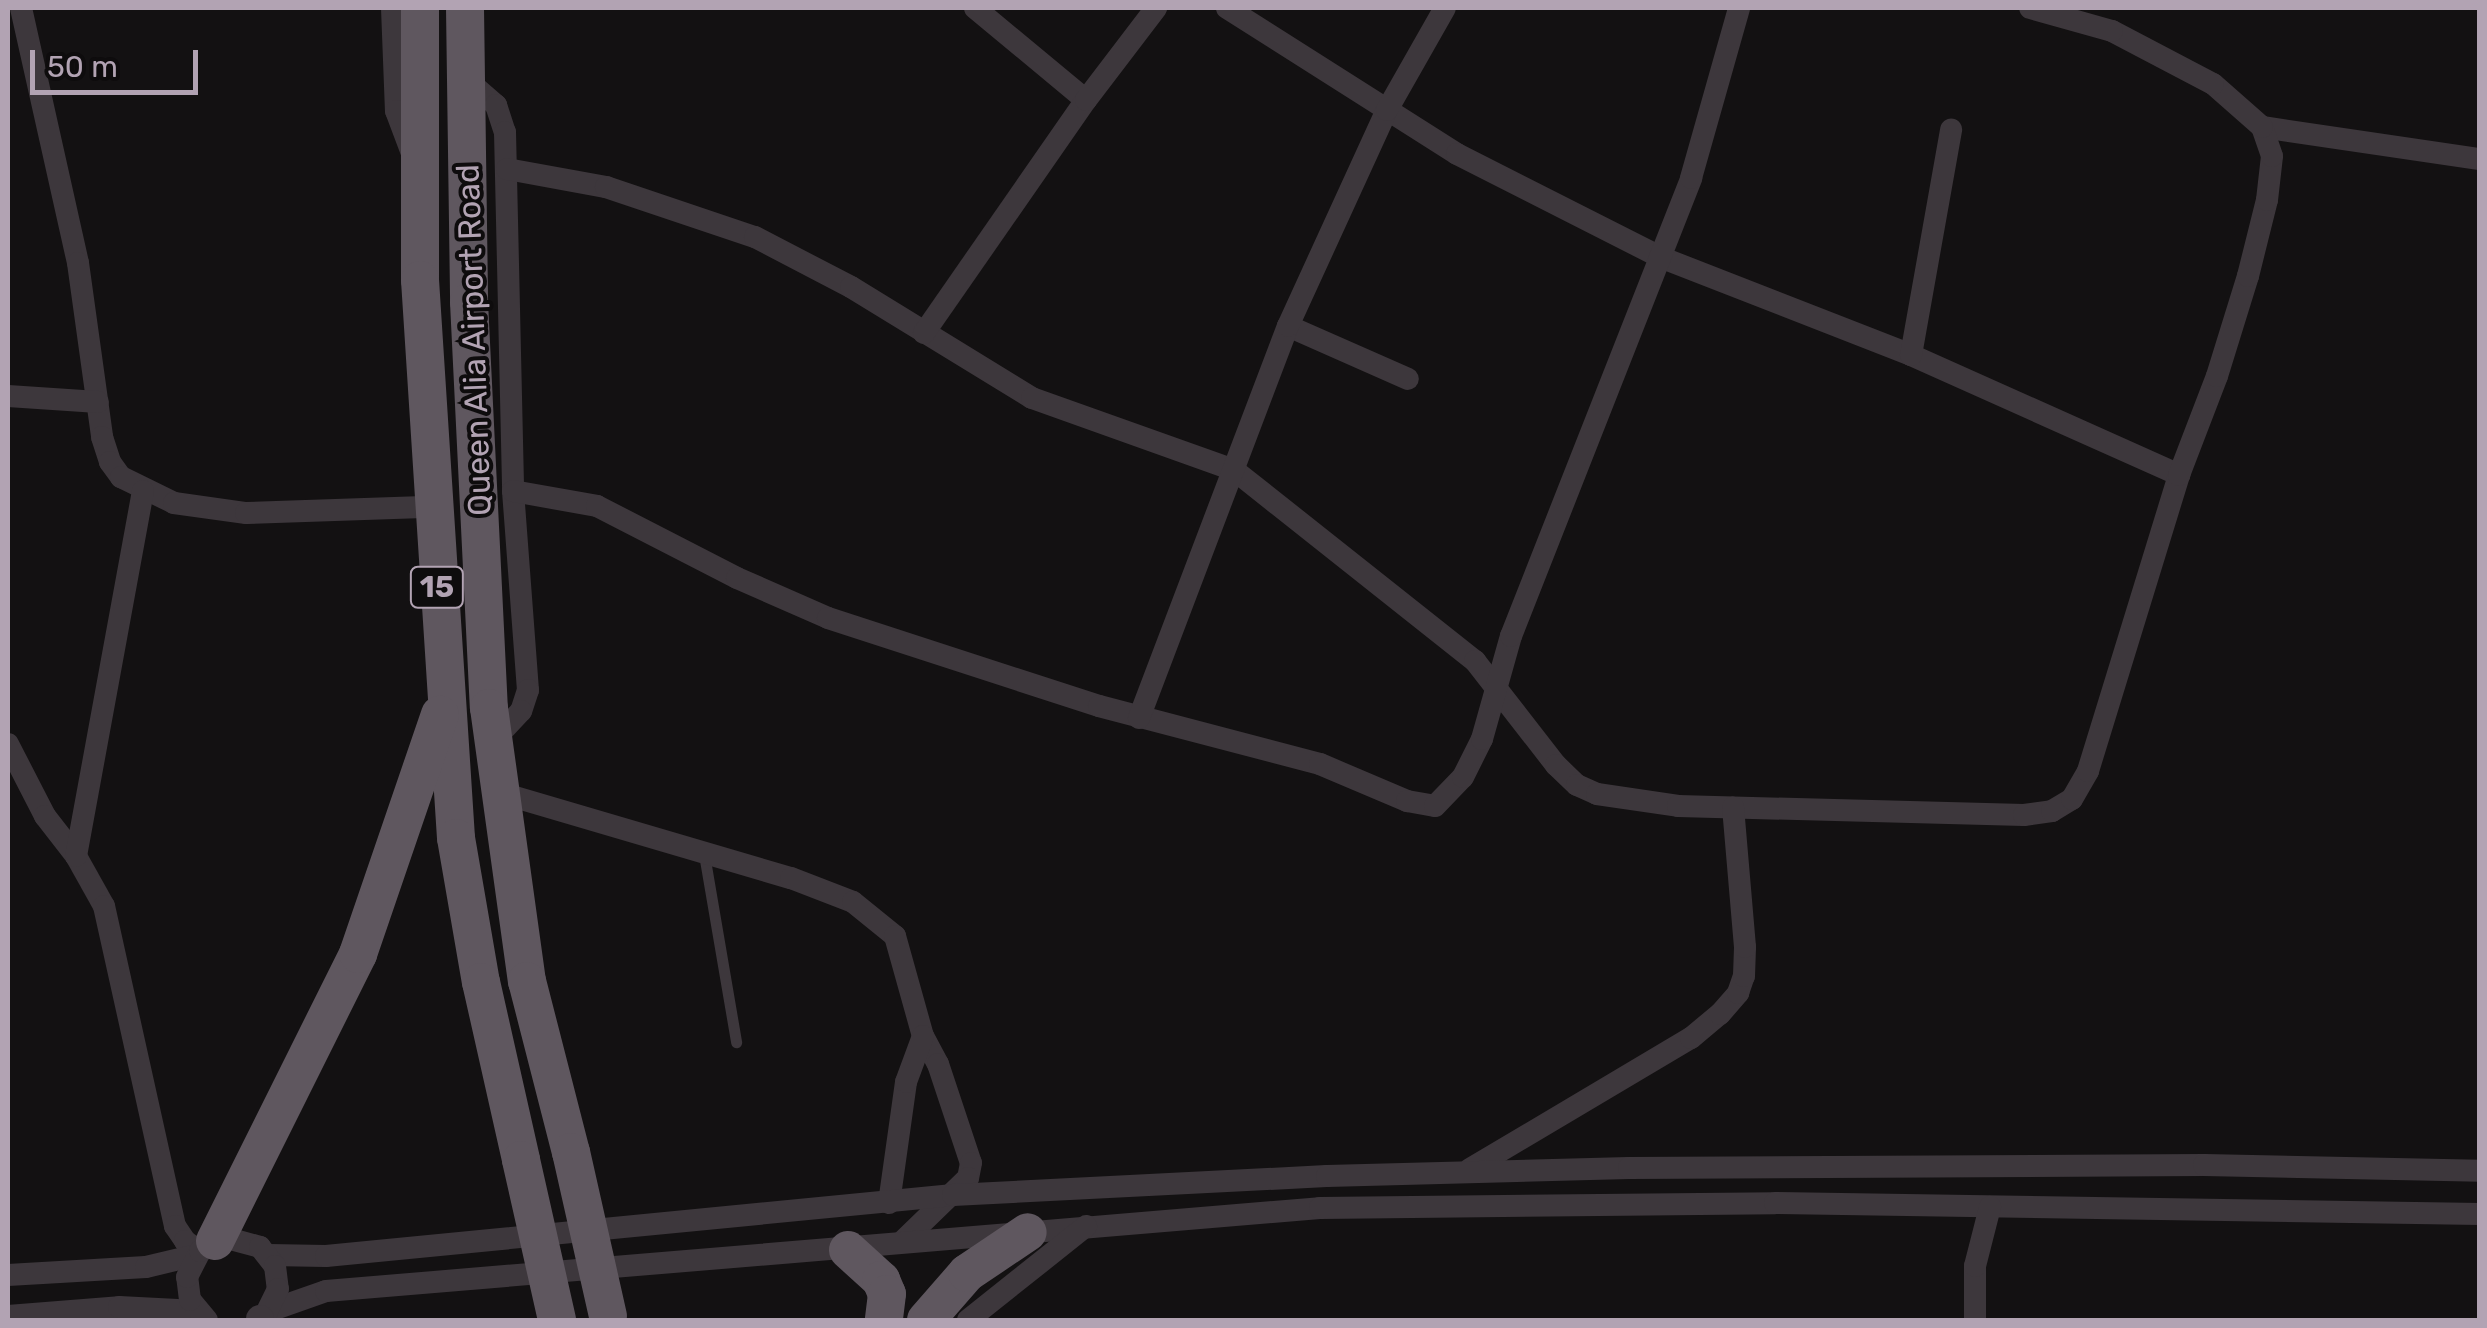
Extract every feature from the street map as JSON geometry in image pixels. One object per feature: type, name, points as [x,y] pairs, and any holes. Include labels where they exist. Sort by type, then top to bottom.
[{"type":"highway","name":"Queen Alia Airport Road","points":[[420,8],[419,172],[431,507],[456,838],[481,982],[557,1320]]},
{"type":"highway","name":"Queen Alia Airport Road","points":[[465,8],[470,321],[492,742],[528,981],[609,1318]]},
{"type":"highway","points":[[204,1249],[358,954],[444,704]]},
{"type":"highway","points":[[926,1320],[967,1274],[1028,1232]]},
{"type":"highway","points":[[848,1250],[881,1280],[888,1309],[884,1320]]},
{"type":"street","points":[[21,8],[78,264],[110,462],[122,478],[143,492],[174,504],[246,514],[431,507]]},
{"type":"street","points":[[392,8],[396,111],[419,172]]},
{"type":"street","points":[[975,8],[1086,100]]},
{"type":"street","points":[[924,333],[1086,100],[1156,8]]},
{"type":"street","points":[[1227,8],[1473,163],[1660,257],[1912,354],[2179,475]]},
{"type":"street","points":[[1140,718],[1288,326],[1387,110],[1445,8]]},
{"type":"street","points":[[513,491],[597,506],[810,612],[1140,718],[1320,764],[1407,801],[1435,806],[1463,777],[1482,739],[1529,589],[1692,178],[1739,8]]},
{"type":"street","points":[[507,169],[606,187],[755,237],[798,256],[989,376],[1064,413],[1234,470],[1434,625],[1497,686],[1531,736],[1577,785],[1632,801],[1733,808],[2024,815],[2052,811],[2072,800],[2088,771],[2179,475],[2217,376],[2263,220],[2272,156],[2262,128],[2242,105],[2213,84],[2145,45],[2080,20],[2030,8]]},
{"type":"street","points":[[466,79],[496,105],[503,118],[513,491],[528,690],[521,710],[492,742]]},
{"type":"street","points":[[2262,128],[2480,159]]},
{"type":"street","points":[[1912,354],[1951,130]]},
{"type":"street","points":[[1288,326],[1408,379]]},
{"type":"street","points":[[8,396],[98,402]]},
{"type":"street","points":[[76,856],[143,492]]},
{"type":"street","points":[[8,744],[45,816],[76,856],[104,906],[175,1226],[185,1241],[204,1249]]},
{"type":"street","points":[[498,792],[703,850],[834,894],[874,915],[894,936],[904,957],[923,1036],[938,1064],[969,1152],[968,1178],[902,1242]]},
{"type":"street","points":[[1467,1171],[1691,1038],[1720,1014],[1738,992],[1744,976],[1745,947],[1733,808]]},
{"type":"street","points":[[889,1203],[906,1082],[923,1036]]},
{"type":"street","points":[[8,1276],[146,1266],[239,1238],[269,1255],[326,1256],[953,1195],[1467,1171],[2204,1165],[2480,1171]]},
{"type":"street","points":[[262,1318],[326,1291],[1320,1208],[1457,1204],[1990,1206],[2480,1214]]},
{"type":"street","points":[[1975,1320],[1974,1266],[1990,1206]]},
{"type":"street","points":[[968,1320],[1086,1226]]},
{"type":"street","points":[[202,1316],[187,1289],[204,1249]]},
{"type":"street","points":[[262,1318],[278,1289],[269,1255]]},
{"type":"street","points":[[12,1317],[120,1306],[202,1316]]},
{"type":"lane","points":[[703,850],[736,1042]]}]
